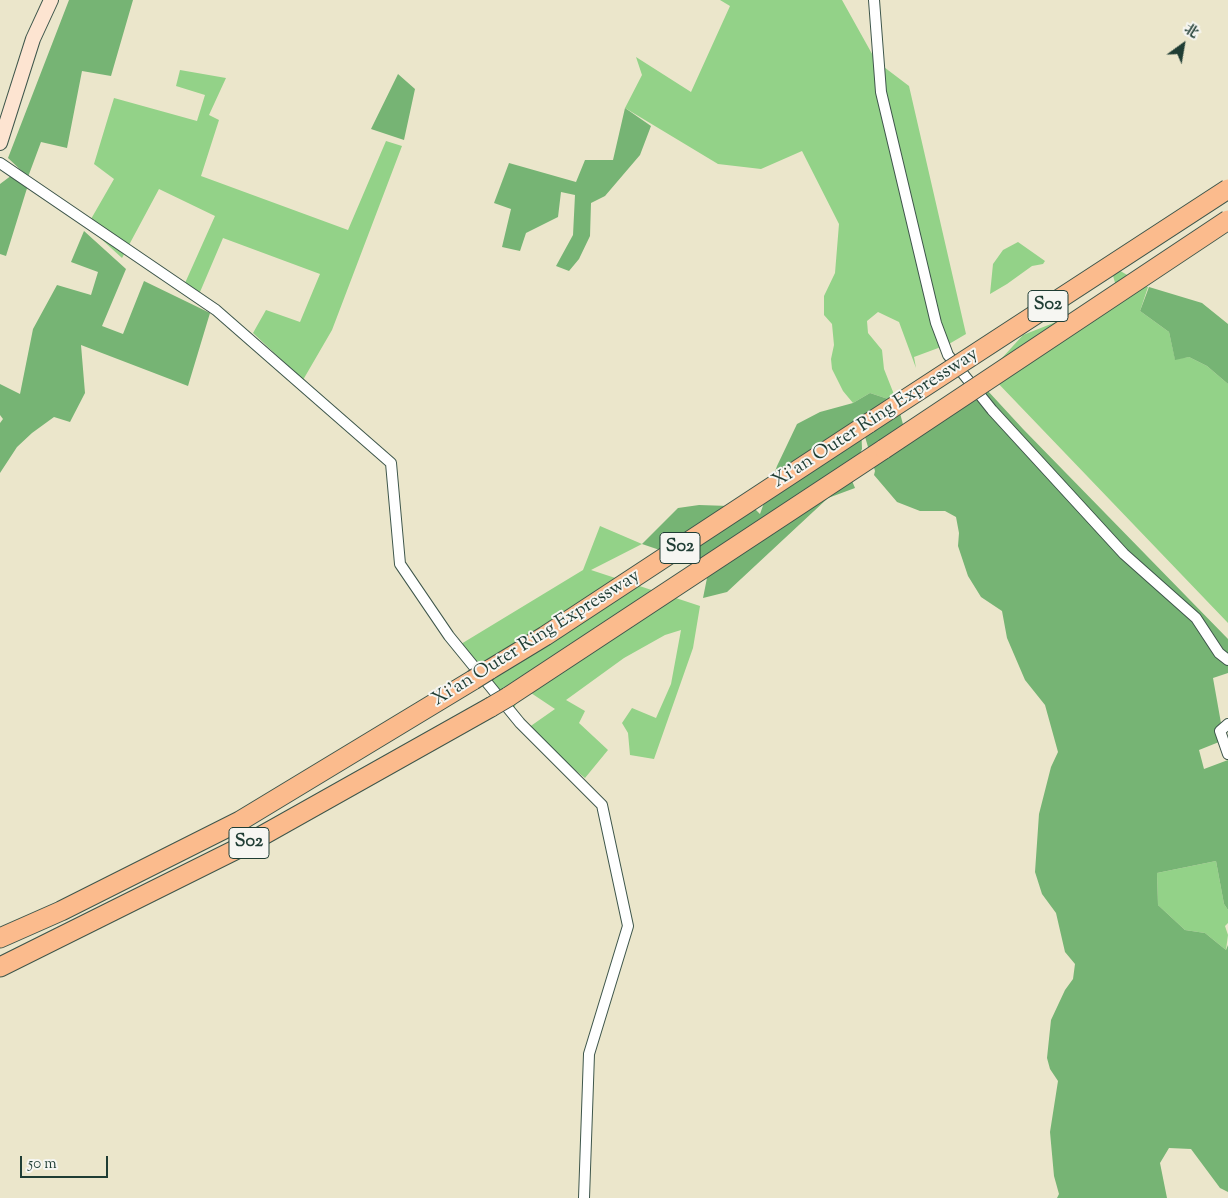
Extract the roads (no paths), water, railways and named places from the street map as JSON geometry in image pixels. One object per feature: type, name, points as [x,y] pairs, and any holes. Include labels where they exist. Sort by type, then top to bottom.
[{"type":"highway","name":"Xi'an Outer Ring Expressway","points":[[0,938],[61,911],[240,821],[473,680],[545,636],[1228,189]]},
{"type":"highway","name":"Xi'an Outer Ring Expressway","points":[[0,968],[249,843],[508,697],[1228,220]]},
{"type":"main road","points":[[0,143],[33,39],[51,0]]},
{"type":"street","points":[[874,0],[881,92],[936,323],[948,355],[1005,425],[1124,554],[1196,618],[1219,652],[1228,660]]},
{"type":"street","points":[[0,163],[216,310],[391,463],[400,564],[449,636],[520,723],[602,805],[628,926],[589,1054],[584,1198]]},
{"type":"street","points":[[1228,724],[1220,732],[1228,754]]}]
